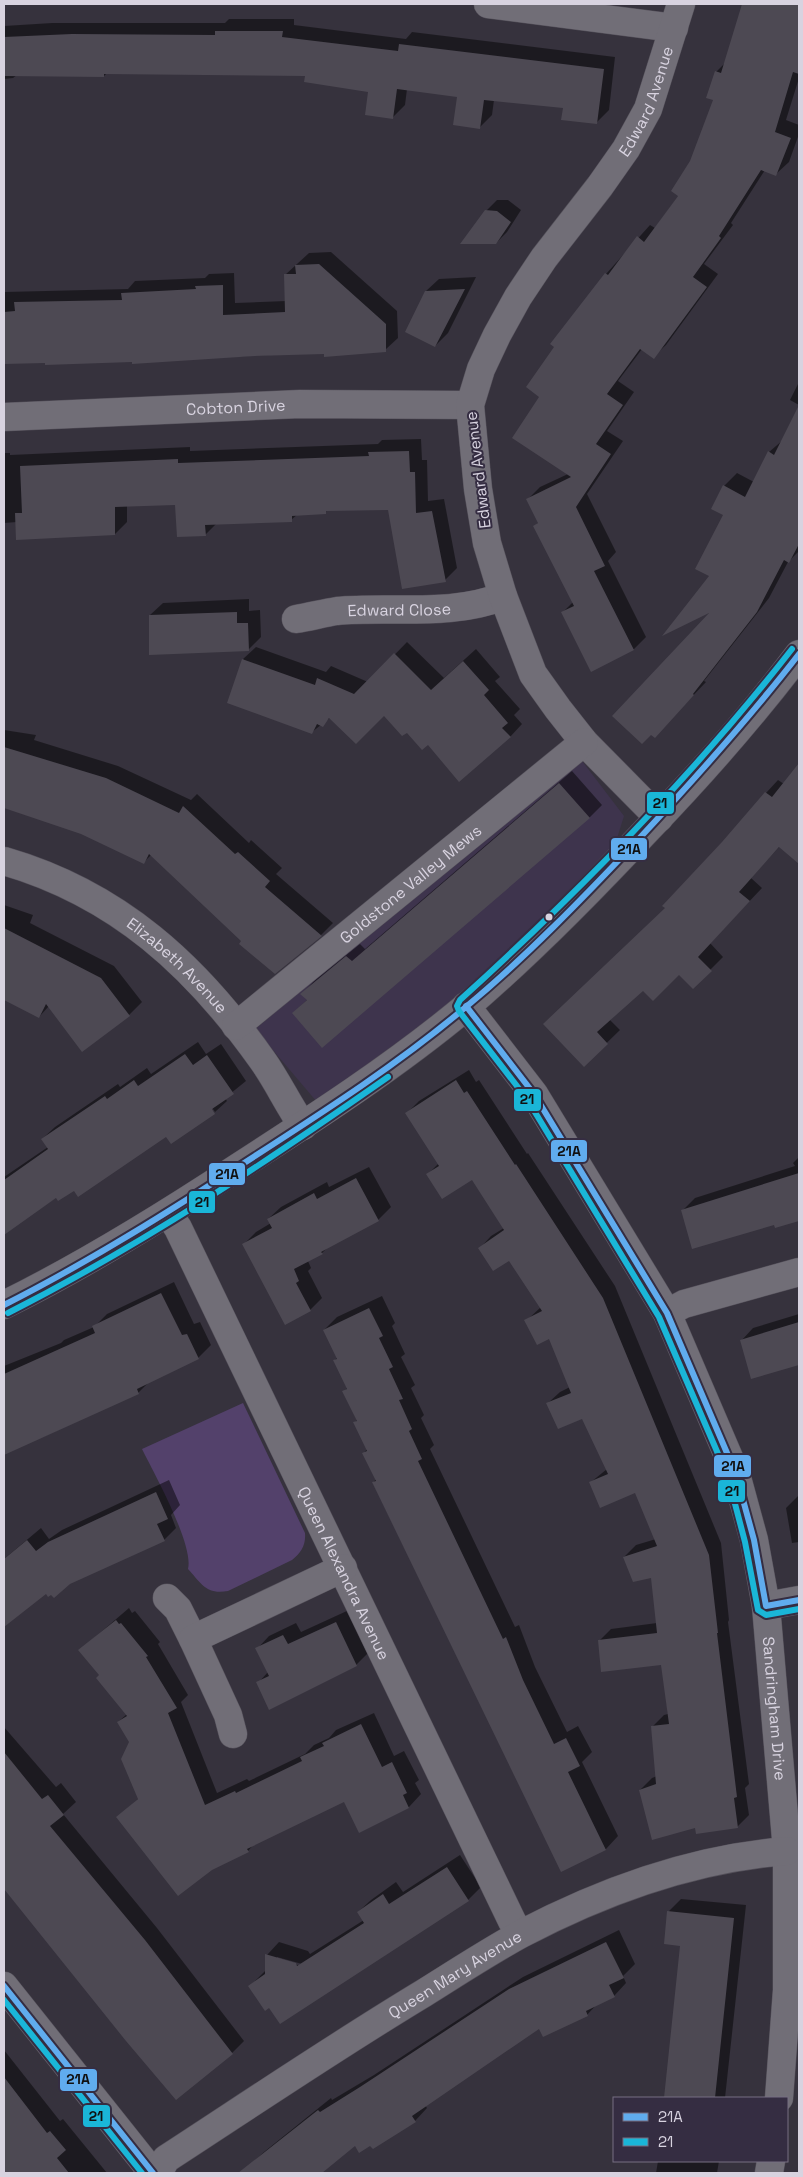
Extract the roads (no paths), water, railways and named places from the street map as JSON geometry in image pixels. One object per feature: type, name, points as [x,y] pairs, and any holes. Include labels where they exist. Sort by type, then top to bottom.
[{"type":"street","points":[[488,4],[678,16]]},
{"type":"street","name":"Edward Avenue","points":[[659,818],[584,742],[558,710],[533,674],[503,596],[487,544],[478,489],[470,404],[481,369],[518,297],[544,258],[606,178],[626,149],[648,109],[678,16]]},
{"type":"street","name":"Cobton Drive","points":[[4,417],[300,404],[470,404]]},
{"type":"street","name":"Edward Close","points":[[296,619],[337,611],[460,607],[490,602],[503,596]]},
{"type":"street","points":[[4,1305],[101,1254],[303,1126],[383,1070],[466,1006],[565,914],[659,818],[708,766],[799,654]]},
{"type":"street","name":"Goldstone Valley Mews","points":[[236,1026],[584,742]]},
{"type":"street","name":"Elizabeth Avenue","points":[[4,861],[42,874],[76,890],[142,929],[192,974],[216,999],[264,1062],[303,1126]]},
{"type":"street","name":"Sandringham Drive","points":[[466,1006],[534,1094],[667,1313],[736,1474],[754,1540],[766,1606],[787,1851],[787,1990],[779,2097]]},
{"type":"street","name":"Queen Alexandra Avenue","points":[[168,1213],[178,1228],[512,1921],[520,1934]]},
{"type":"street","points":[[667,1313],[684,1304],[799,1272]]},
{"type":"street","points":[[193,1639],[343,1568]]},
{"type":"street","points":[[167,1598],[178,1609],[193,1639],[228,1715],[233,1734]]},
{"type":"street","points":[[766,1606],[799,1600]]},
{"type":"street","name":"Queen Mary Avenue","points":[[158,2173],[166,2160],[183,2148],[366,2028],[520,1934],[582,1905],[649,1880],[720,1861],[787,1851]]},
{"type":"street","points":[[4,1986],[153,2173]]}]
